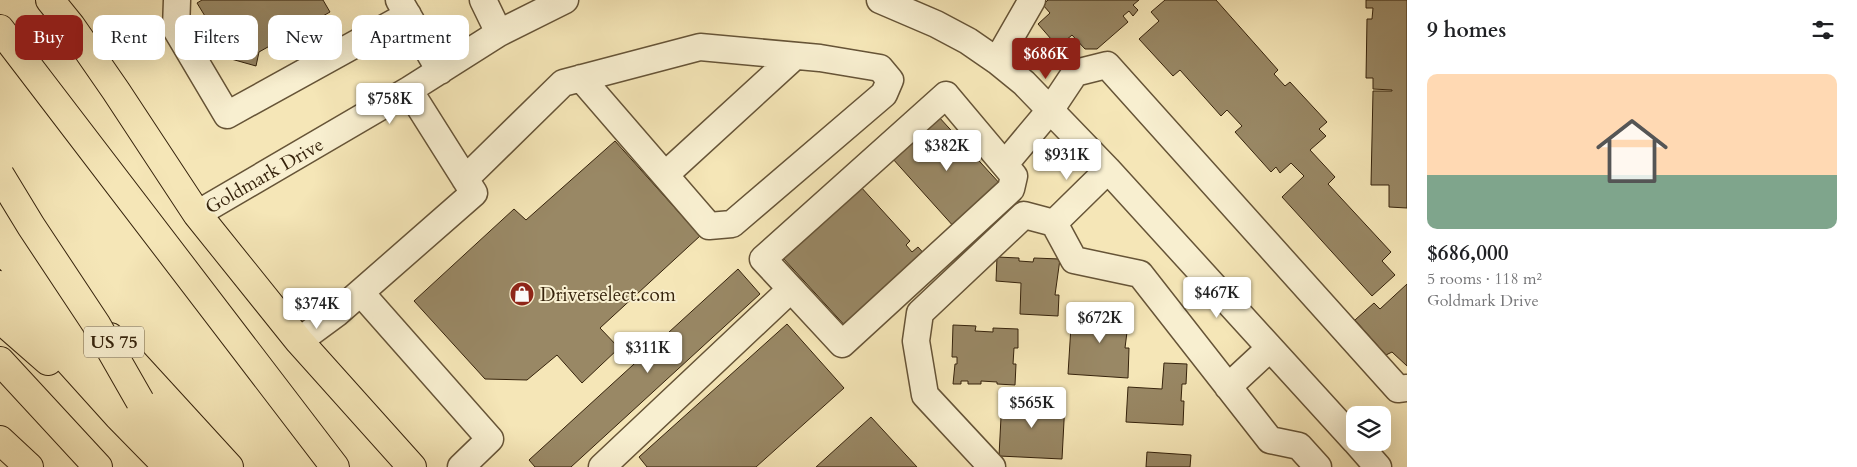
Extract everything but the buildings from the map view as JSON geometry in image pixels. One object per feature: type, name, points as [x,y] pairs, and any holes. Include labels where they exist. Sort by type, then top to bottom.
[{"type":"main road","points":[[50,0],[71,26],[111,83],[197,214],[299,341],[412,467]]},
{"type":"main road","points":[[0,29],[335,467]]},
{"type":"main road","points":[[0,175],[30,226],[96,324],[140,401]]},
{"type":"main road","name":"US 75","points":[[0,216],[229,467]]},
{"type":"main road","points":[[0,248],[201,467]]},
{"type":"main road","points":[[0,285],[118,416],[168,467]]},
{"type":"main road","points":[[0,318],[58,369],[118,416]]},
{"type":"main road","points":[[0,361],[98,467]]},
{"type":"main road","points":[[0,440],[28,467]]},
{"type":"street","points":[[177,0],[176,29],[227,114],[403,7],[440,71]]},
{"type":"street","points":[[482,0],[500,33]]},
{"type":"street","name":"Goldmark Drive","points":[[197,214],[409,90],[500,33],[565,0]]},
{"type":"street","points":[[880,0],[936,24],[968,41],[1024,83],[1108,170],[1346,431]]},
{"type":"street","points":[[997,61],[1032,0]]},
{"type":"street","points":[[465,179],[563,83],[582,78],[700,47],[795,56],[880,68],[890,80],[884,94],[732,224],[709,226],[582,78]]},
{"type":"street","points":[[665,175],[795,56]]},
{"type":"street","points":[[1005,164],[1051,109],[1075,73],[1107,65],[1398,389],[1407,388]]},
{"type":"street","points":[[299,341],[361,293],[474,193],[409,90]]},
{"type":"street","points":[[946,95],[1014,176],[1012,189],[842,344],[791,290],[763,259],[946,95]]},
{"type":"street","points":[[1054,223],[1108,170]]},
{"type":"street","points":[[992,467],[926,395],[916,341],[920,313],[1024,215],[1054,223],[1074,260],[1140,274],[1270,440],[1299,446],[1318,467]]},
{"type":"street","points":[[602,467],[791,290]]},
{"type":"street","points":[[361,293],[490,439],[461,467]]},
{"type":"street","points":[[1228,386],[1270,348]]},
{"type":"street","points":[[1364,451],[1378,467]]},
{"type":"place","name":"Driverselect.com","points":[[522,294]]}]
